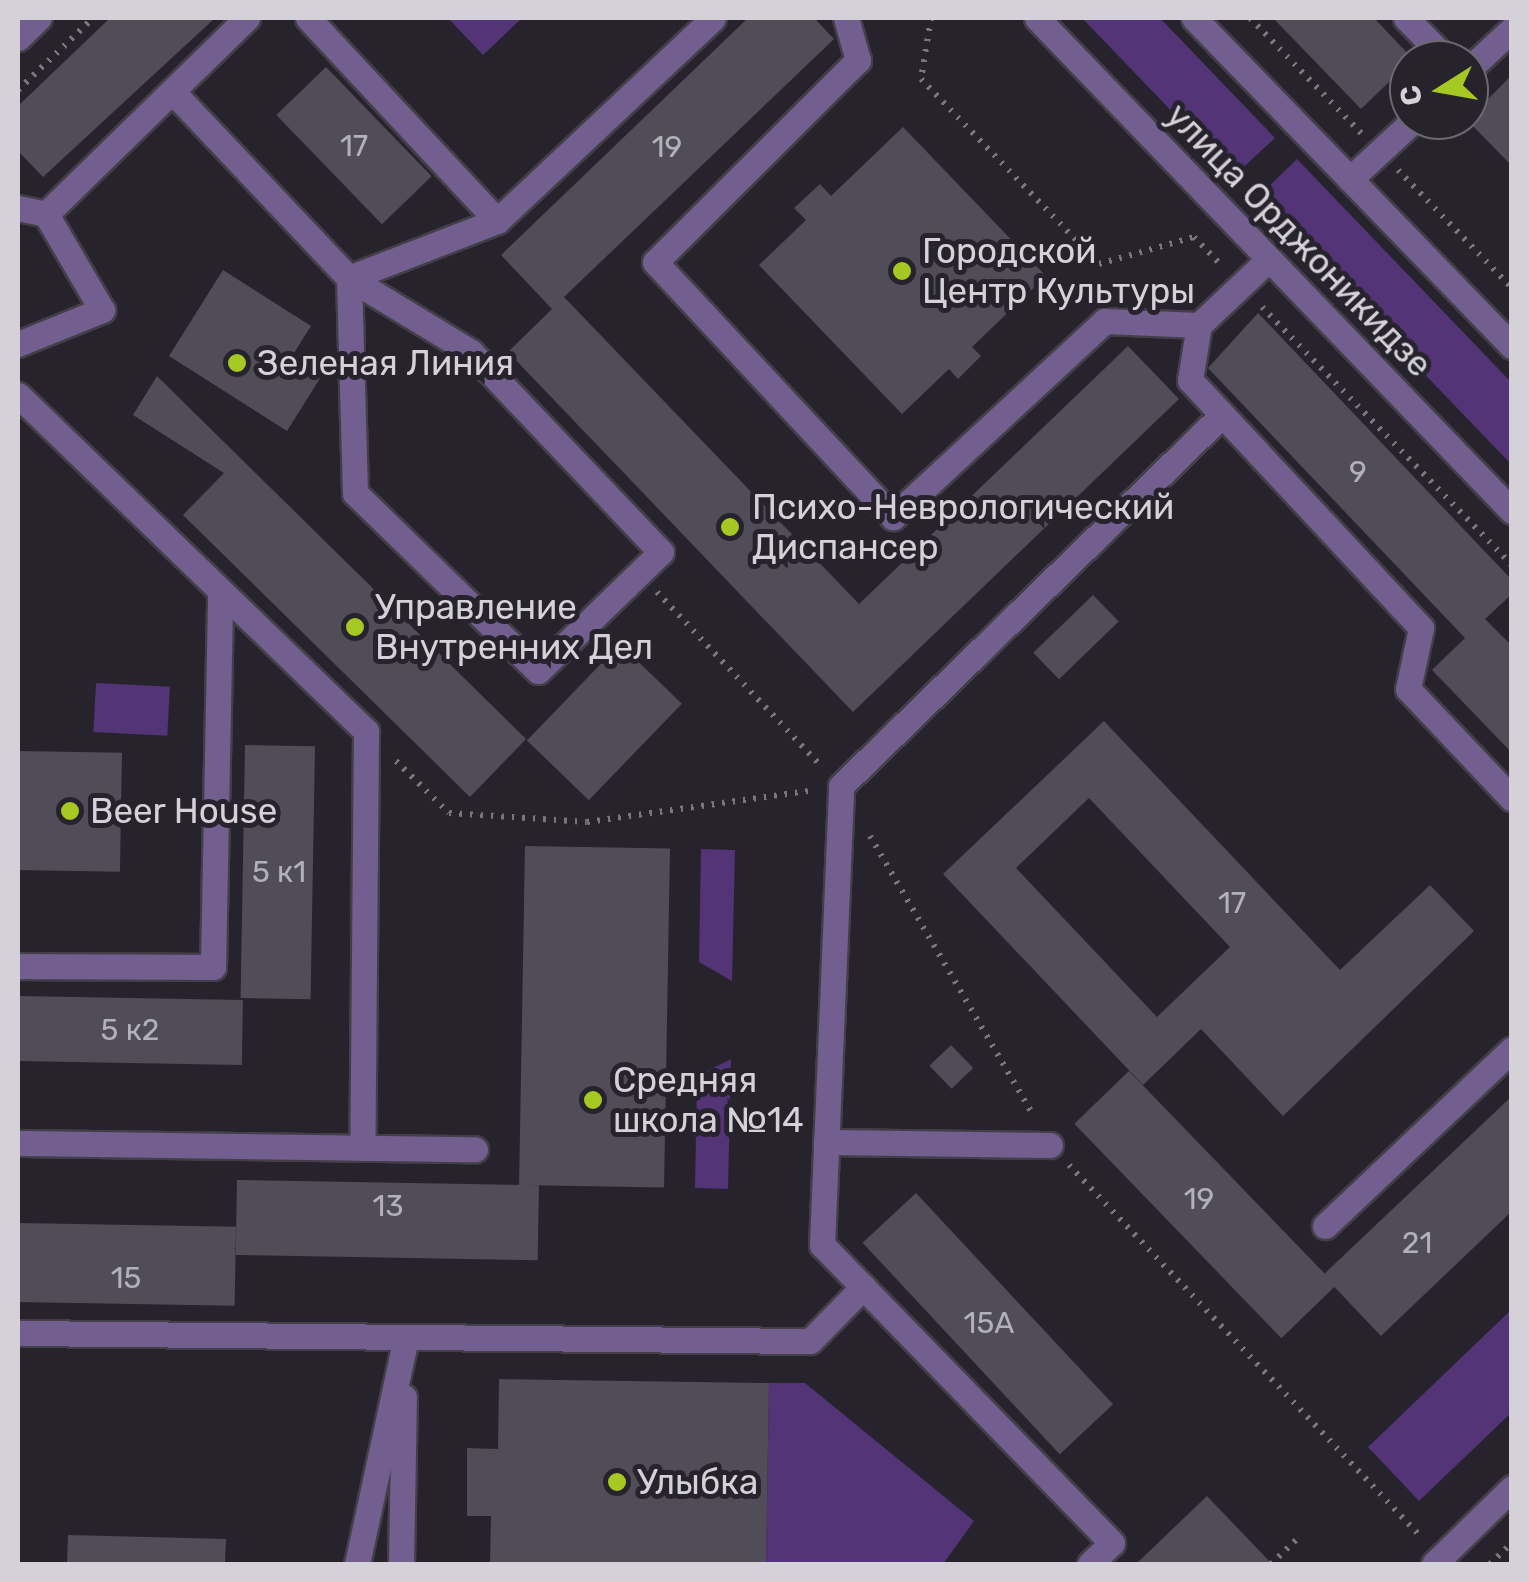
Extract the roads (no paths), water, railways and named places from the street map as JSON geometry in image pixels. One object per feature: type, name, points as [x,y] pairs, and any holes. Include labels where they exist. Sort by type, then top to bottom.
[{"type":"street","points":[[18,38],[39,18]]},
{"type":"street","points":[[46,214],[248,18]]},
{"type":"street","points":[[308,18],[497,221]]},
{"type":"street","points":[[350,278],[497,221],[713,18]]},
{"type":"street","points":[[846,18],[858,60],[655,262],[892,517],[1106,321],[1198,326]]},
{"type":"street","name":"улица Орджоникидзе","points":[[1037,18],[1512,511]]},
{"type":"street","points":[[1194,18],[1512,346]]},
{"type":"street","points":[[1406,18],[1427,40]]},
{"type":"street","points":[[1489,51],[1512,30]]},
{"type":"street","points":[[172,91],[350,278],[471,352],[661,552],[538,670],[355,493],[350,278]]},
{"type":"street","points":[[1350,179],[1392,140]]},
{"type":"street","points":[[18,208],[46,214],[102,310],[18,344]]},
{"type":"street","points":[[1269,260],[1198,326],[1190,380],[1421,628],[1408,690],[1512,798]]},
{"type":"street","points":[[18,394],[366,732],[362,1148]]},
{"type":"street","points":[[1090,1564],[1112,1544],[822,1245],[841,786],[1222,415]]},
{"type":"street","points":[[18,966],[213,967],[220,591]]},
{"type":"street","points":[[1325,1226],[1512,1049]]},
{"type":"street","points":[[826,1142],[1050,1144]]},
{"type":"street","points":[[18,1143],[475,1149]]},
{"type":"street","points":[[18,1333],[810,1340],[863,1287]]},
{"type":"street","points":[[356,1564],[406,1336]]},
{"type":"street","points":[[400,1564],[406,1336]]},
{"type":"street","points":[[1440,1562],[1512,1488]]},
{"type":"place","name":"Городской Центр Культуры","points":[[902,271]]},
{"type":"place","name":"Зеленая Линия","points":[[237,363]]},
{"type":"place","name":"Психо-Неврологический Диспансер","points":[[730,527]]},
{"type":"place","name":"Управление Внутренних Дел","points":[[355,627]]},
{"type":"place","name":"Beer House","points":[[70,811]]},
{"type":"place","name":"Средняя школа №14","points":[[593,1100]]},
{"type":"place","name":"Улыбка","points":[[617,1482]]}]
